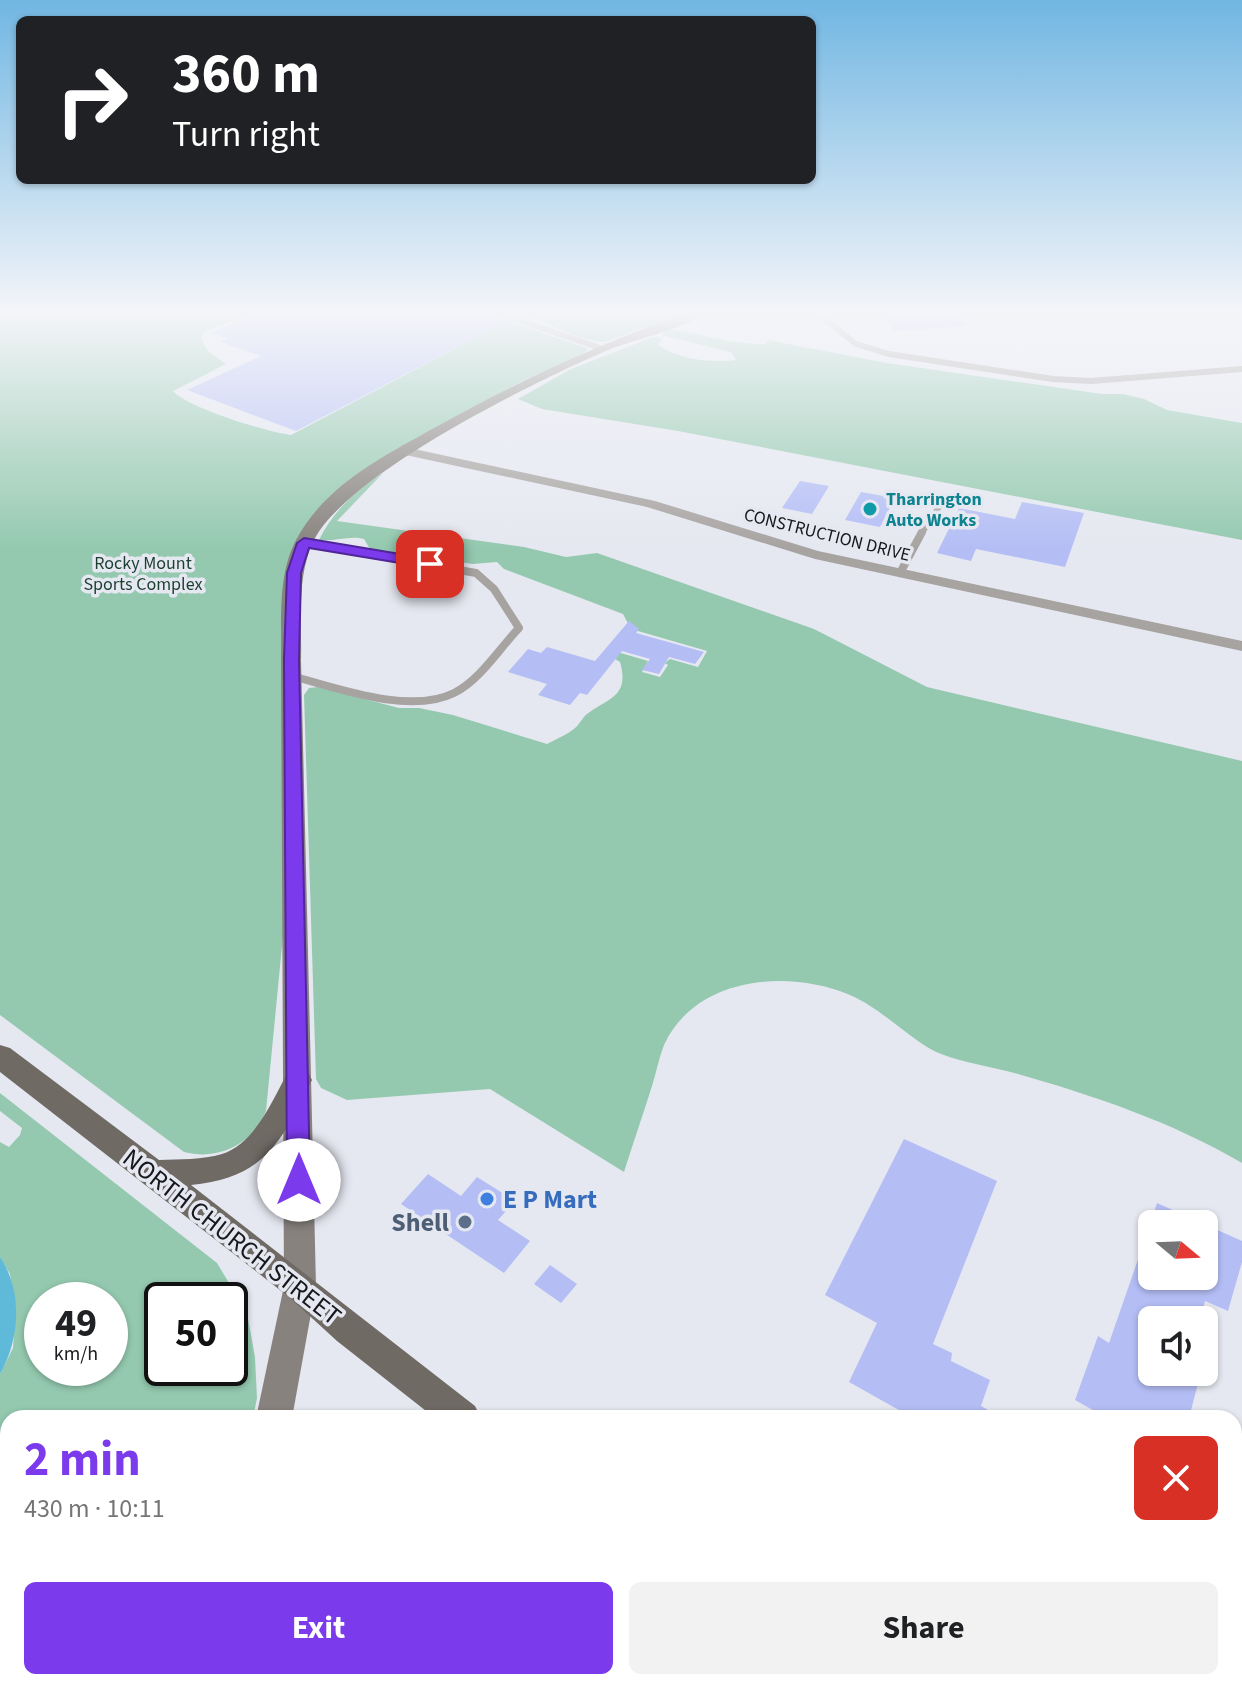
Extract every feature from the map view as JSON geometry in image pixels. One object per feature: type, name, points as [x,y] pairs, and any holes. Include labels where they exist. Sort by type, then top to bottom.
[{"type":"main road","points":[[276,1410],[300,1286],[292,676],[294,573],[304,543],[322,515],[343,493],[405,451],[509,392]]},
{"type":"main road","name":"NORTH CHURCH STREET","points":[[0,1056],[300,1286],[349,1330],[453,1410]]},
{"type":"main road","points":[[154,1174],[223,1167],[240,1161],[265,1137],[298,1080]]},
{"type":"street","name":"CONSTRUCTION DRIVE","points":[[405,451],[650,504],[801,551],[1242,646]]},
{"type":"lane","points":[[900,573],[916,541],[941,504]]},
{"type":"lane","points":[[292,676],[415,702],[435,699],[455,693],[519,628],[494,589],[476,573],[304,543]]},
{"type":"green space","name":"Rocky Mount Sports Complex","points":[[0,392],[174,392],[211,412],[291,435],[373,392],[502,392],[407,444],[292,552],[285,915],[266,1111],[253,1133],[222,1152],[184,1152],[0,1015]]},
{"type":"green space","points":[[531,392],[1123,394],[1144,399],[1167,410],[1242,423],[1242,540],[678,431],[542,409],[518,399]]},
{"type":"green space","points":[[383,473],[337,521],[524,547],[566,557],[597,553],[814,629],[927,687],[1242,761],[1242,1163],[1188,1135],[1104,1101],[941,1054],[862,1001],[826,987],[799,982],[746,984],[721,992],[698,1004],[679,1022],[664,1045],[624,1172],[490,1089],[347,1100],[321,1088],[316,1079],[304,695],[309,688],[318,687],[399,708],[419,708],[453,715],[547,744],[572,730],[587,714],[619,690],[622,683],[620,662],[605,653],[607,649],[648,661],[642,672],[660,677],[668,665],[665,663],[670,659],[698,667],[707,651],[631,629],[623,614],[504,569],[497,562],[473,564],[370,549],[364,539],[358,538],[319,540],[346,502]]},
{"type":"green space","points":[[0,1093],[217,1263],[228,1282],[144,1282],[144,1386],[248,1386],[248,1318],[255,1357],[255,1410],[0,1410],[0,1374],[13,1348],[16,1309],[10,1274],[0,1257],[0,1142],[9,1147],[22,1128],[0,1111]]},
{"type":"water","points":[[0,1257],[13,1285],[16,1315],[12,1346],[0,1374]]},
{"type":"building","points":[[192,392],[371,392],[296,431]]},
{"type":"building","points":[[800,481],[829,486],[812,514],[782,508]]},
{"type":"building","name":"Tharrington Auto Works","points":[[861,492],[895,498],[880,527],[845,520]]},
{"type":"building","points":[[1022,502],[1084,513],[1065,567],[976,549],[971,561],[937,553],[959,508],[1015,519]]},
{"type":"building","points":[[629,621],[639,629],[636,633],[704,652],[695,664],[669,657],[659,674],[642,670],[650,659],[622,651],[587,695],[580,693],[570,705],[538,695],[547,684],[508,672],[528,649],[541,653],[547,647],[595,661]]},
{"type":"building","points":[[904,1139],[997,1181],[933,1344],[952,1353],[951,1361],[990,1380],[981,1406],[988,1410],[899,1410],[849,1382],[877,1323],[825,1295]]},
{"type":"building","name":"Shell","points":[[428,1174],[461,1196],[477,1177],[515,1201],[498,1220],[530,1241],[504,1273],[401,1204]]},
{"type":"building","points":[[1157,1203],[1173,1210],[1155,1210]]},
{"type":"building","points":[[1218,1230],[1242,1241],[1242,1262],[1228,1311],[1205,1301],[1204,1306],[1138,1306],[1138,1386],[1197,1386],[1191,1410],[1093,1410],[1075,1400],[1098,1336],[1109,1343],[1138,1260],[1138,1290],[1218,1290]]},
{"type":"building","points":[[550,1265],[577,1284],[561,1303],[534,1284]]},
{"type":"place","name":"Tharrington Auto Works","points":[[870,509]]},
{"type":"place","name":"E P Mart","points":[[487,1199]]},
{"type":"place","name":"Shell","points":[[465,1222]]},
{"type":"route","points":[[299,1180],[291,660],[294,573],[304,543],[430,564]]}]
